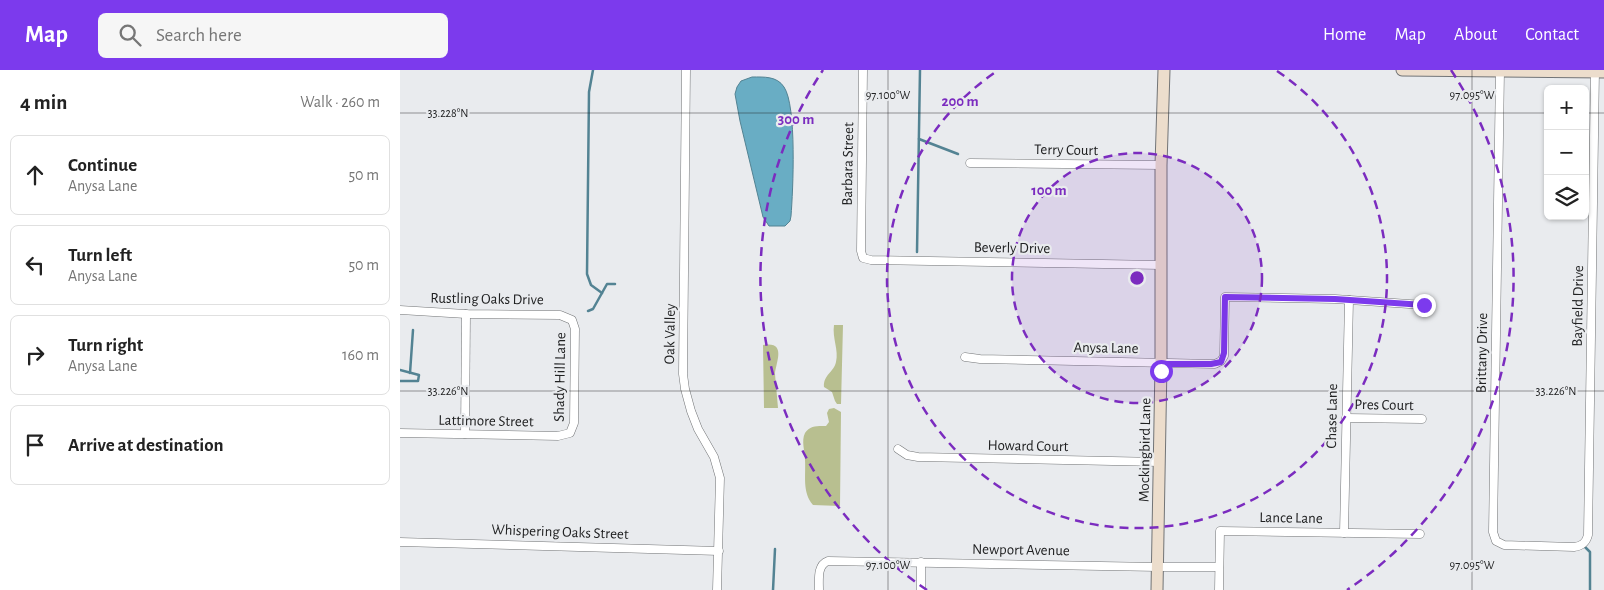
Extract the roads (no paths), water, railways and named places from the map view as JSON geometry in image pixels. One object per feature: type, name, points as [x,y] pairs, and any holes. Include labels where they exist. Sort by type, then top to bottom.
[{"type":"street","name":"Oak Valley","points":[[686,70],[683,374],[685,389],[694,420],[714,456],[721,486],[717,590]]},
{"type":"street","name":"Barbara Street","points":[[863,70],[861,251],[863,258]]},
{"type":"street","name":"Mockingbird Lane","points":[[1157,590],[1162,364],[1161,165],[1164,70]]},
{"type":"street","points":[[1402,70],[1598,71]]},
{"type":"street","name":"Brittany Drive","points":[[1500,71],[1493,536],[1496,541],[1504,545],[1578,546],[1586,541]]},
{"type":"street","name":"Bayfield Drive","points":[[1586,541],[1588,532],[1598,71]]},
{"type":"street","name":"Terry Court","points":[[970,163],[1161,165]]},
{"type":"street","name":"Beverly Drive","points":[[863,258],[881,260],[1161,265]]},
{"type":"street","name":"Anysa Lane","points":[[965,357],[980,359],[1211,364],[1221,362],[1224,353],[1225,297],[1349,300],[1424,305]]},
{"type":"street","name":"Chase Lane","points":[[1344,533],[1349,300]]},
{"type":"street","name":"Rustling Oaks Drive","points":[[400,310],[466,314],[560,315],[572,320]]},
{"type":"street","points":[[465,434],[466,314]]},
{"type":"street","name":"Shady Hill Lane","points":[[570,433],[574,423],[575,329],[572,320]]},
{"type":"street","name":"Pres Court","points":[[1346,418],[1422,419]]},
{"type":"street","name":"Lattimore Street","points":[[400,433],[558,436],[570,433]]},
{"type":"street","name":"Howard Court","points":[[898,448],[907,455],[918,457],[1160,462]]},
{"type":"street","name":"Lance Lane","points":[[1219,590],[1220,531],[1420,534]]},
{"type":"street","name":"Whispering Oaks Street","points":[[400,542],[719,551]]},
{"type":"street","name":"Newport Avenue","points":[[819,590],[822,564],[825,561],[832,560],[1219,567]]},
{"type":"street","points":[[921,562],[921,590]]},
{"type":"water","points":[[752,77],[770,78],[778,81],[784,87],[788,97],[791,112],[793,169],[791,216],[790,221],[785,226],[769,226],[763,217],[740,121],[735,94],[741,81]]},
{"type":"waterway","points":[[593,70],[589,92],[587,274],[591,285],[602,293]]},
{"type":"waterway","points":[[917,252],[920,70]]},
{"type":"waterway","points":[[919,139],[958,154]]},
{"type":"waterway","points":[[588,311],[593,309],[607,284],[615,284]]},
{"type":"waterway","points":[[410,373],[413,330]]},
{"type":"waterway","points":[[400,370],[419,375],[418,381],[400,381]]},
{"type":"waterway","points":[[1583,545],[1590,552],[1590,590]]},
{"type":"waterway","points":[[773,590],[775,549]]}]
